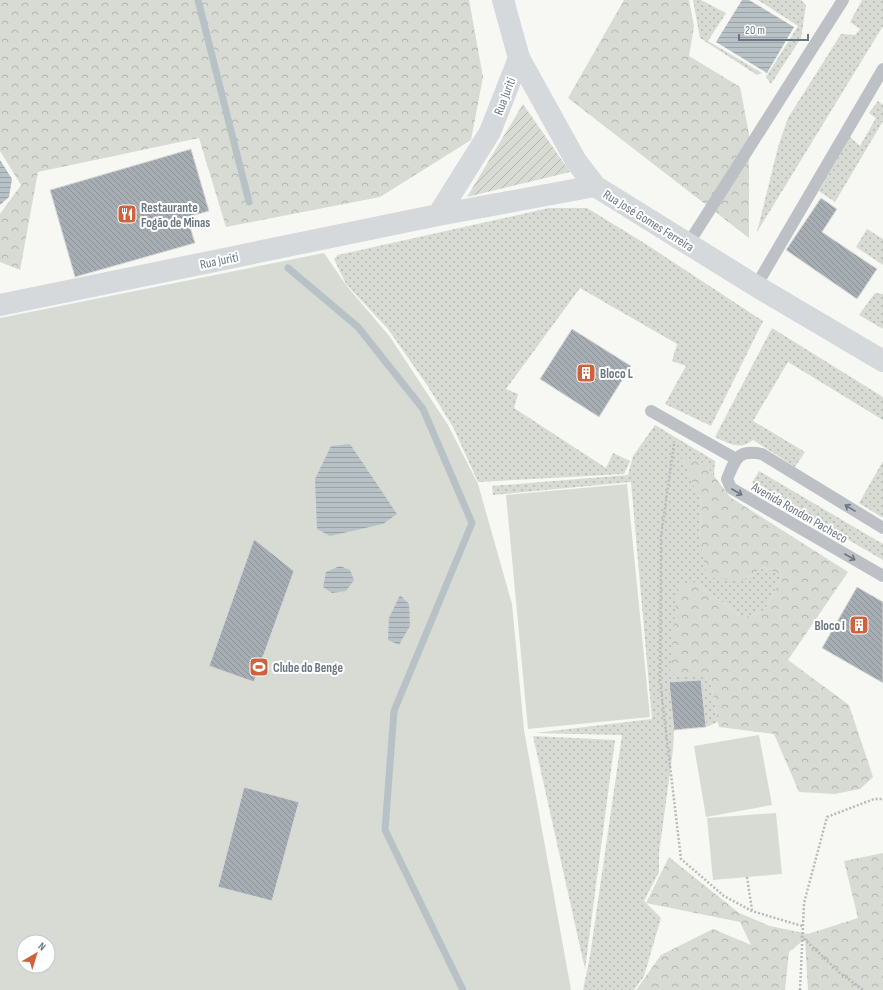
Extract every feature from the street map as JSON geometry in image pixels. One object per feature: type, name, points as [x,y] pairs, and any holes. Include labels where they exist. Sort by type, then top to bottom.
[{"type":"street","name":"Rua José Gomes Ferreira","points":[[503,0],[519,58],[576,161],[595,186],[756,286],[883,361]]},
{"type":"street","name":"Rua Juriti","points":[[438,215],[490,132],[519,58]]},
{"type":"street","name":"Rua Juriti","points":[[0,305],[438,215],[595,186]]},
{"type":"lane","points":[[688,244],[843,0]]},
{"type":"lane","points":[[756,286],[883,69]]},
{"type":"lane","points":[[651,411],[736,459],[741,454],[751,452],[762,454],[883,528]]},
{"type":"lane","name":"Avenida Rondon Pacheco","points":[[736,459],[728,479],[731,488],[883,576]]},
{"type":"path","points":[[677,426],[661,536],[660,681],[681,859],[724,896],[752,911],[802,926]]},
{"type":"path","points":[[800,990],[801,936],[804,903],[827,817],[874,799],[883,798]]},
{"type":"path","points":[[748,877],[752,911]]},
{"type":"path","points":[[801,936],[840,973],[864,990]]},
{"type":"green space","points":[[0,0],[469,0],[483,77],[471,140],[380,197],[226,227],[199,138],[38,172],[20,270],[0,262],[0,214],[21,185],[0,151]]},
{"type":"green space","points":[[624,0],[689,0],[694,26],[689,56],[740,87],[749,134],[749,238],[568,98]]},
{"type":"green space","points":[[693,0],[701,0],[726,13],[708,41],[762,73],[757,75],[700,38]]},
{"type":"green space","points":[[758,0],[801,0],[806,5],[801,38],[771,84],[766,77],[798,26]]},
{"type":"green space","points":[[862,0],[883,0],[883,26],[757,232],[778,147],[788,118],[841,34],[855,35],[860,29],[850,22]]},
{"type":"green space","points":[[878,101],[883,105],[883,121],[835,202],[819,191],[850,137],[860,146],[876,118],[869,113]]},
{"type":"green space","points":[[523,104],[570,172],[467,197]]},
{"type":"green space","points":[[549,208],[587,208],[641,241],[763,321],[711,426],[665,404],[686,366],[672,361],[677,344],[580,288],[506,389],[518,394],[514,408],[606,468],[613,453],[630,461],[624,474],[478,482],[453,427],[427,385],[388,329],[346,284],[334,259],[338,255]]},
{"type":"green space","points":[[867,229],[883,239],[883,265],[856,247]]},
{"type":"green space","name":"Clube do Benge","points":[[324,253],[346,285],[390,337],[448,425],[478,484],[512,604],[524,730],[571,990],[0,990],[0,318]]},
{"type":"green space","points":[[875,293],[883,294],[883,329],[859,315]]},
{"type":"green space","points":[[772,328],[883,397],[883,420],[788,362],[753,421],[805,452],[795,467],[753,440],[743,445],[734,445],[715,437]]},
{"type":"green space","points":[[655,425],[715,461],[714,476],[705,464],[682,457],[702,504],[699,537],[741,581],[764,567],[782,576],[765,610],[743,618],[696,582],[718,722],[706,727],[701,680],[669,682],[674,730],[673,750],[659,853],[659,872],[644,901],[661,918],[644,976],[634,990],[583,990],[590,956],[622,735],[535,733],[652,719],[631,482],[493,495],[492,486],[628,475],[633,456]]},
{"type":"green space","points":[[681,456],[705,464],[730,497],[848,572],[788,660],[849,705],[873,777],[860,789],[835,794],[799,792],[774,734],[719,727],[710,678],[670,674],[677,585],[696,582],[743,618],[765,610],[782,576],[764,567],[741,581],[707,577],[699,537],[702,504]]},
{"type":"green space","points":[[883,461],[883,518],[859,503]]},
{"type":"green space","points":[[759,471],[883,544],[883,560],[752,483]]},
{"type":"green space","points":[[627,484],[650,717],[528,729],[506,495]]},
{"type":"green space","points":[[759,735],[772,805],[706,817],[694,746]]},
{"type":"green space","points":[[533,736],[615,740],[585,969]]},
{"type":"green space","points":[[776,813],[782,874],[713,880],[707,818]]},
{"type":"green space","points":[[883,853],[883,990],[808,990],[805,939],[789,952],[785,990],[636,990],[661,955],[713,929],[751,945],[740,922],[646,903],[669,857],[739,913],[770,926],[808,934],[858,918],[844,861]]},
{"type":"shaded area","points":[[742,0],[749,0],[794,27],[767,73],[716,42]]},
{"type":"shaded area","points":[[0,160],[12,179],[9,197],[0,205]]},
{"type":"shaded area","points":[[350,444],[397,514],[383,524],[330,536],[317,529],[315,479],[331,446]]},
{"type":"shaded area","points":[[340,566],[350,570],[354,580],[346,591],[332,593],[323,587],[326,572]]},
{"type":"shaded area","points":[[400,595],[409,604],[410,626],[399,645],[388,640],[389,618]]},
{"type":"building","name":"Restaurante Fogão de Minas","points":[[191,149],[209,211],[187,217],[195,243],[75,277],[50,190]]},
{"type":"building","points":[[821,198],[837,209],[822,232],[877,269],[857,299],[786,250]]},
{"type":"building","name":"Bloco L","points":[[572,329],[631,366],[599,417],[540,379]]},
{"type":"building","points":[[254,539],[294,571],[254,682],[209,666]]},
{"type":"building","name":"Bloco I","points":[[857,587],[883,602],[883,683],[822,648]]},
{"type":"building","points":[[701,680],[706,727],[674,730],[669,682]]},
{"type":"building","points":[[244,787],[299,802],[272,901],[218,887]]},
{"type":"waterway","points":[[198,0],[249,202]]},
{"type":"waterway","points":[[288,268],[358,327],[423,409],[472,523],[394,711],[385,830],[463,990]]},
{"type":"place","name":"Restaurante Fogão de Minas","points":[[127,214]]},
{"type":"place","name":"Bloco L","points":[[586,373]]},
{"type":"place","name":"Bloco I","points":[[859,625]]},
{"type":"place","name":"Clube do Benge","points":[[259,667]]}]
